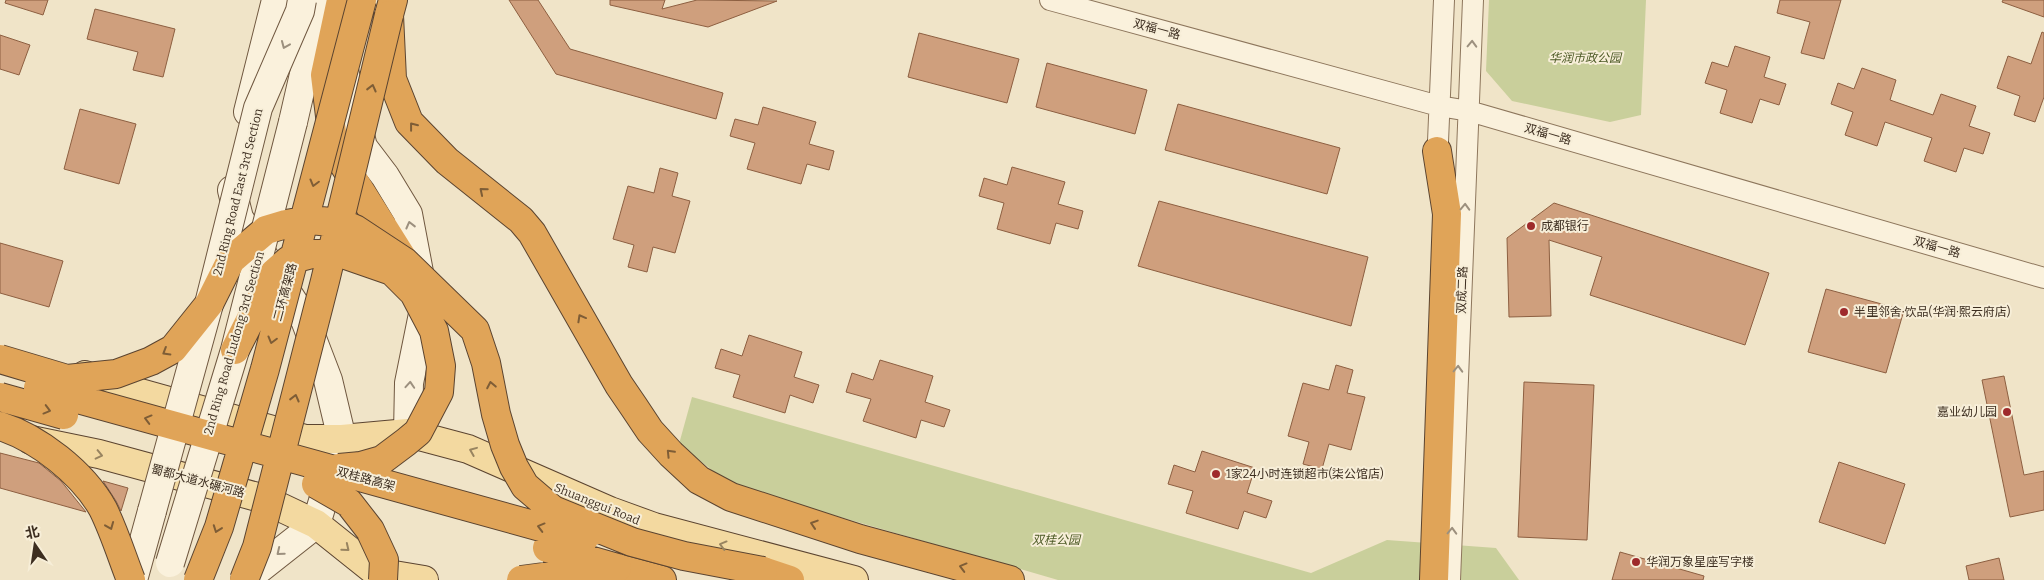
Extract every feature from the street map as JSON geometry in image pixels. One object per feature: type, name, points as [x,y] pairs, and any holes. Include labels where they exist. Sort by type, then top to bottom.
[{"type":"highway","points":[[341,0],[325,74],[334,149],[405,262]]},
{"type":"highway","name":"二环高架路","points":[[198,580],[218,527],[265,368],[362,0]]},
{"type":"highway","points":[[245,580],[262,528],[391,8]]},
{"type":"highway","points":[[391,8],[392,79],[409,122],[428,144],[521,220],[532,233],[619,385],[650,431],[683,466],[700,480],[731,497],[860,539],[1010,580]]},
{"type":"highway","points":[[1434,580],[1448,214],[1437,151]]},
{"type":"highway","points":[[0,359],[67,379],[116,374],[173,349],[209,304],[232,260],[266,230],[310,220],[340,223],[355,229],[405,262],[475,330],[486,363],[502,437],[514,467],[525,486],[553,510],[622,556],[646,580]]},
{"type":"highway","points":[[235,350],[274,273],[289,260],[312,254],[343,254],[392,271],[414,293],[434,331],[441,366],[439,392],[418,432],[382,460],[323,477],[349,502],[370,530],[384,560],[376,578]]},
{"type":"highway","name":"双桂路高架","points":[[0,378],[323,477]]},
{"type":"highway","name":"双桂路高架","points":[[0,397],[323,477],[622,556],[732,580]]},
{"type":"highway","points":[[0,426],[10,429],[53,455],[85,482],[103,509],[132,580]]},
{"type":"highway","points":[[553,510],[632,542],[790,580]]},
{"type":"highway","points":[[521,580],[622,556],[763,572]]},
{"type":"highway","name":"双桂路高架","points":[[622,556],[662,580]]},
{"type":"main road","points":[[245,580],[316,524],[342,439],[328,380],[305,320],[238,218],[230,182],[276,0]]},
{"type":"main road","name":"2nd Ring Road East 3rd Section","points":[[132,580],[209,304],[258,108],[300,11],[302,0]]},
{"type":"main road","name":"2nd Ring Road Ludong 3rd Section","points":[[168,574],[235,350],[293,122],[321,0]]},
{"type":"main road","points":[[353,0],[342,62],[362,148],[385,176],[408,214],[425,304],[409,383],[408,433]]},
{"type":"main road","points":[[0,348],[115,386],[305,439],[342,439]]},
{"type":"main road","name":"Shuanggui Road","points":[[342,439],[408,433],[468,449],[592,503],[654,527],[854,580]]},
{"type":"main road","name":"蜀都大道水碾河路","points":[[0,434],[99,454],[261,498],[316,524],[376,578]]},
{"type":"main road","points":[[567,580],[592,503]]},
{"type":"main road","points":[[376,578],[424,580]]},
{"type":"street","name":"双福一路","points":[[1050,0],[1439,106],[1469,111],[2044,278]]},
{"type":"street","points":[[1421,580],[1444,0]]},
{"type":"street","name":"双成二路","points":[[1450,580],[1473,0]]},
{"type":"green space","name":"华润市政公园","points":[[1489,0],[1646,0],[1641,115],[1610,122],[1512,101],[1486,71]]},
{"type":"green space","name":"双桂公园","points":[[692,397],[1311,573],[1387,540],[1496,548],[1519,580],[1058,580],[771,497],[723,479],[679,444]]},
{"type":"building","points":[[6,0],[48,0],[43,15],[5,3]]},
{"type":"building","points":[[509,0],[538,0],[570,49],[723,93],[716,119],[556,74]]},
{"type":"building","points":[[610,0],[665,0],[662,9],[697,0],[777,1],[708,27],[610,5]]},
{"type":"building","points":[[1780,0],[1841,0],[1824,59],[1801,53],[1810,22],[1777,13]]},
{"type":"building","points":[[2003,0],[2044,0],[2044,17],[2002,2]]},
{"type":"building","points":[[95,9],[175,29],[163,77],[133,70],[138,52],[87,39]]},
{"type":"building","points":[[2042,32],[2044,33],[2044,97],[2035,122],[2014,115],[2020,96],[1997,88],[2008,56],[2031,64]]},
{"type":"building","points":[[919,33],[1019,59],[1007,103],[908,77]]},
{"type":"building","points":[[0,35],[30,45],[19,75],[0,69]]},
{"type":"building","points":[[1735,46],[1770,57],[1764,77],[1786,84],[1779,105],[1760,99],[1752,123],[1720,113],[1727,90],[1705,83],[1712,62],[1728,67]]},
{"type":"building","points":[[1047,63],[1147,90],[1135,134],[1036,107]]},
{"type":"building","points":[[1862,68],[1896,80],[1890,100],[1933,115],[1941,94],[1976,106],[1969,126],[1990,133],[1983,154],[1964,148],[1956,172],[1924,161],[1932,138],[1885,122],[1877,146],[1845,135],[1853,112],[1831,104],[1838,83],[1854,89]]},
{"type":"building","points":[[1178,104],[1340,148],[1327,194],[1165,150]]},
{"type":"building","points":[[763,107],[816,122],[809,144],[834,151],[829,170],[807,164],[801,184],[747,169],[755,143],[730,136],[735,119],[758,125]]},
{"type":"building","points":[[80,109],[136,124],[119,184],[64,169]]},
{"type":"building","points":[[1012,167],[1065,182],[1058,204],[1083,211],[1078,229],[1056,223],[1050,244],[997,229],[1004,203],[979,196],[984,178],[1007,185]]},
{"type":"building","points":[[660,168],[678,173],[672,196],[690,201],[675,253],[653,247],[647,272],[628,267],[634,245],[613,239],[628,186],[654,193]]},
{"type":"building","points":[[1159,201],[1368,257],[1351,326],[1138,266]]},
{"type":"building","points":[[1554,203],[1769,273],[1745,345],[1590,295],[1602,257],[1549,240],[1551,316],[1509,317],[1507,238]]},
{"type":"building","points":[[0,243],[63,261],[49,307],[0,293]]},
{"type":"building","points":[[1826,289],[1904,310],[1886,373],[1808,352]]},
{"type":"building","points":[[749,335],[802,352],[794,377],[819,385],[813,403],[790,395],[785,413],[733,397],[740,375],[715,368],[721,349],[742,356]]},
{"type":"building","points":[[880,360],[933,376],[925,402],[950,410],[944,427],[921,420],[916,438],[863,421],[871,399],[846,392],[852,373],[873,380]]},
{"type":"building","points":[[1336,365],[1353,370],[1347,393],[1365,397],[1351,450],[1329,444],[1322,469],[1303,464],[1309,442],[1288,436],[1303,383],[1329,390]]},
{"type":"building","points":[[2004,376],[2024,475],[2044,471],[2044,510],[2010,517],[1982,380]]},
{"type":"building","points":[[1524,382],[1594,385],[1587,540],[1518,537]]},
{"type":"building","points":[[1202,451],[1255,468],[1247,493],[1272,501],[1266,518],[1244,511],[1238,529],[1186,513],[1193,491],[1168,484],[1174,465],[1195,472]]},
{"type":"building","points":[[0,453],[39,463],[61,481],[86,512],[0,488]]},
{"type":"building","points":[[1839,462],[1905,484],[1885,544],[1819,522]]},
{"type":"building","points":[[103,481],[128,488],[121,511],[116,501]]},
{"type":"building","name":"华润万象星座写字楼","points":[[1620,552],[1704,576],[1703,580],[1612,580]]},
{"type":"building","points":[[1999,558],[2004,580],[1969,580],[1966,566]]},
{"type":"place","name":"成都银行","points":[[1531,226]]},
{"type":"place","name":"半里邻舍·饮品(华润·熙云府店)","points":[[1844,312]]},
{"type":"place","name":"嘉业幼儿园","points":[[2007,412]]},
{"type":"place","name":"1家24小时连锁超市(柒公馆店)","points":[[1216,474]]},
{"type":"place","name":"华润万象星座写字楼","points":[[1636,562]]}]
